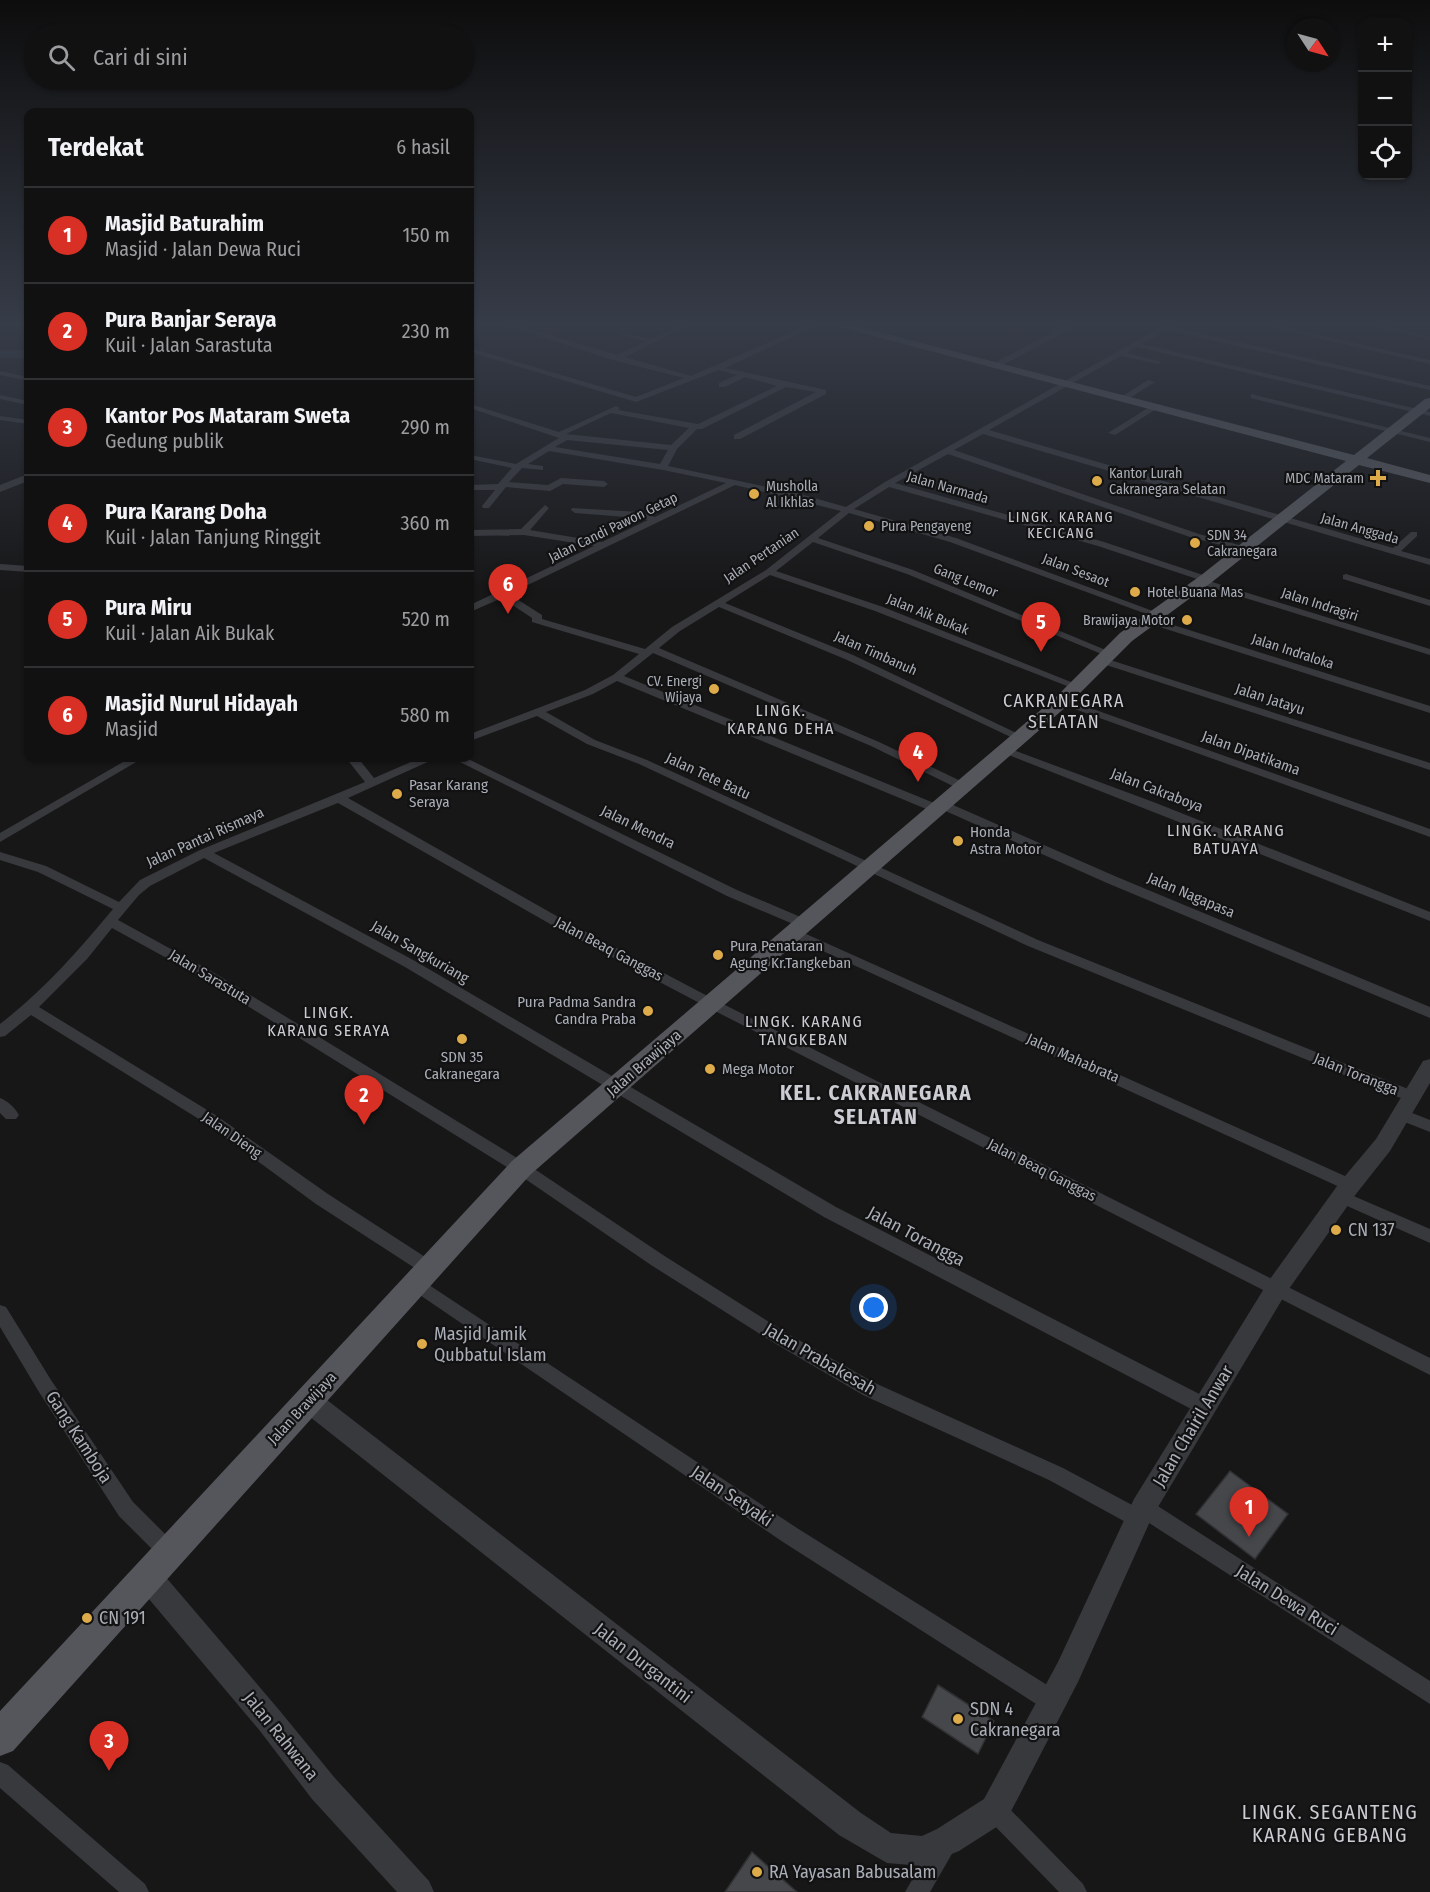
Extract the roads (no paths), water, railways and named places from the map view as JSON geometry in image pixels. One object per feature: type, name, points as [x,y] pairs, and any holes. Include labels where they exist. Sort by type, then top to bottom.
[{"type":"main road","points":[[1174,413],[1430,479]]},
{"type":"main road","name":"Jalan Brawijaya","points":[[0,1738],[521,1168],[1012,744],[1069,693],[1105,656],[1152,617],[1204,580],[1357,462],[1392,431],[1423,413]]},
{"type":"street","points":[[494,413],[563,435],[673,448]]},
{"type":"street","points":[[486,506],[519,466],[563,435],[606,413]]},
{"type":"street","points":[[622,413],[694,427],[701,426],[726,413]]},
{"type":"street","points":[[737,437],[782,413]]},
{"type":"street","name":"Jalan Pertanian","points":[[474,736],[588,692],[617,677],[676,629],[770,572],[849,509],[888,484],[1015,413]]},
{"type":"street","points":[[1112,434],[1145,413]]},
{"type":"street","points":[[1322,413],[1430,441]]},
{"type":"street","points":[[0,418],[24,421]]},
{"type":"street","points":[[663,467],[673,448],[694,427]]},
{"type":"street","name":"Jalan Anggada","points":[[983,431],[1430,562]]},
{"type":"street","name":"Jalan Sesaot","points":[[546,448],[663,467],[849,509],[967,544],[1152,617]]},
{"type":"street","points":[[950,451],[1196,536],[1245,548]]},
{"type":"street","points":[[474,458],[540,468]]},
{"type":"street","points":[[0,489],[24,481]]},
{"type":"street","points":[[474,488],[501,485],[548,488],[555,487],[561,481],[604,484]]},
{"type":"street","name":"Jalan Candi Pawon Getap","points":[[474,607],[735,482]]},
{"type":"street","name":"Jalan Narmada","points":[[888,484],[1101,544],[1204,580]]},
{"type":"street","points":[[524,532],[545,508]]},
{"type":"street","points":[[576,510],[640,515],[656,520]]},
{"type":"street","points":[[474,532],[524,532],[604,545]]},
{"type":"street","points":[[1394,552],[1414,534]]},
{"type":"street","name":"Gang Lemor","points":[[812,539],[910,572],[1105,656]]},
{"type":"street","points":[[0,567],[24,569]]},
{"type":"street","name":"Jalan Aik Bukak","points":[[770,572],[879,609],[1069,693]]},
{"type":"street","points":[[1346,577],[1430,603]]},
{"type":"street","name":"Jalan Indragiri","points":[[1204,580],[1430,652]]},
{"type":"street","points":[[503,594],[538,616],[536,620],[624,648],[651,651],[875,744],[961,786]]},
{"type":"street","name":"Jalan Timbanuh","points":[[717,603],[849,657],[1012,744]]},
{"type":"street","name":"Jalan Indraloka","points":[[1152,617],[1430,710]]},
{"type":"street","name":"Jalan Jatayu","points":[[1105,656],[1430,767]]},
{"type":"street","name":"Jalan Nagapasa","points":[[617,677],[938,806],[1430,1012]]},
{"type":"street","name":"Jalan Dipatikama","points":[[1069,693],[1430,833]]},
{"type":"street","name":"Jalan Tete Batu","points":[[536,711],[591,742],[644,762],[868,867]]},
{"type":"street","name":"Jalan Cakraboya","points":[[1012,744],[1152,806],[1430,917]]},
{"type":"street","points":[[0,838],[130,762]]},
{"type":"street","points":[[355,762],[372,783],[419,762]]},
{"type":"street","name":"Jalan Mendra","points":[[466,762],[800,928]]},
{"type":"street","name":"Jalan Pantai Rismaya","points":[[0,1032],[30,1008],[82,956],[121,908],[145,883],[204,853],[372,783]]},
{"type":"street","name":"Jalan Beaq Ganggas","points":[[339,798],[564,926],[712,1004],[1430,1367]]},
{"type":"street","name":"Jalan Sangkuriang","points":[[204,853],[410,964],[616,1087]]},
{"type":"street","points":[[0,856],[42,869],[121,908]]},
{"type":"street","name":"Jalan Torangga","points":[[868,867],[1043,948],[1407,1106],[1430,1126]]},
{"type":"street","name":"Jalan Sarastuta","points":[[111,922],[206,974],[521,1168]]},
{"type":"street","name":"Jalan Mahabrata","points":[[800,928],[1346,1191],[1430,1236]]},
{"type":"street","name":"Jalan Dieng","points":[[30,1008],[212,1120],[322,1199],[423,1276]]},
{"type":"street","name":"Jalan Chairil Anwar","points":[[995,1810],[1068,1672],[1140,1513],[1276,1290],[1346,1191],[1383,1145],[1430,1065]]},
{"type":"street","name":"Jalan Torangga","points":[[616,1087],[830,1212],[1204,1406]]},
{"type":"street","name":"Jalan Prabakesah","points":[[521,1168],[657,1260],[782,1339],[869,1389],[1140,1513]]},
{"type":"street","name":"Jalan Setyaki","points":[[423,1276],[781,1528],[1052,1701]]},
{"type":"street","name":"Gang Kamboja","points":[[0,1312],[45,1386],[126,1509],[169,1552]]},
{"type":"street","name":"Jalan Durgantini","points":[[309,1401],[872,1840],[888,1848],[922,1851],[948,1840],[995,1810]]},
{"type":"street","name":"Jalan Dewa Ruci","points":[[1140,1513],[1430,1693]]},
{"type":"street","name":"Jalan Rahwana","points":[[148,1577],[270,1721],[323,1788],[418,1892]]},
{"type":"street","points":[[0,1773],[137,1892]]},
{"type":"street","points":[[995,1810],[1075,1892]]},
{"type":"street","points":[[917,1892],[948,1840]]},
{"type":"place","name":"MDC Mataram","points":[[1378,478]]},
{"type":"place","name":"Kantor Lurah Cakranegara Selatan","points":[[1097,481]]},
{"type":"place","name":"Musholla Al Ikhlas","points":[[754,494]]},
{"type":"place","name":"Pura Pengayeng","points":[[869,526]]},
{"type":"place","name":"SDN 34 Cakranegara","points":[[1195,543]]},
{"type":"place","name":"Hotel Buana Mas","points":[[1135,592]]},
{"type":"place","name":"Masjid Nurul Hidayah","points":[[508,614]]},
{"type":"place","name":"Brawijaya Motor","points":[[1187,620]]},
{"type":"place","name":"Pura Miru","points":[[1041,652]]},
{"type":"place","name":"CV. Energi Wijaya","points":[[714,689]]},
{"type":"place","name":"Pura Karang Doha","points":[[918,782]]},
{"type":"place","name":"Pasar Karang Seraya","points":[[397,794]]},
{"type":"place","name":"Honda Astra Motor","points":[[958,841]]},
{"type":"place","name":"Pura Penataran Agung Kr.Tangkeban","points":[[718,955]]},
{"type":"place","name":"Pura Padma Sandra Candra Praba","points":[[648,1011]]},
{"type":"place","name":"SDN 35 Cakranegara","points":[[462,1039]]},
{"type":"place","name":"Mega Motor","points":[[710,1069]]},
{"type":"place","name":"Pura Banjar Seraya","points":[[364,1125]]},
{"type":"place","name":"CN 137","points":[[1336,1230]]},
{"type":"place","name":"Masjid Jamik Qubbatul Islam","points":[[422,1344]]},
{"type":"place","name":"Masjid Baturahim","points":[[1249,1537]]},
{"type":"place","name":"CN 191","points":[[87,1618]]},
{"type":"place","name":"SDN 4 Cakranegara","points":[[958,1719]]},
{"type":"place","name":"Kantor Pos Mataram Sweta","points":[[109,1771]]},
{"type":"place","name":"RA Yayasan Babusalam","points":[[757,1872]]},
{"type":"district","name":"LINGK. KARANG KECICANG","points":[[1061,526]]},
{"type":"district","name":"CAKRANEGARA SELATAN","points":[[1064,711]]},
{"type":"district","name":"LINGK. KARANG DEHA","points":[[781,719]]},
{"type":"district","name":"LINGK. KARANG BATUAYA","points":[[1226,839]]},
{"type":"district","name":"LINGK. KARANG SERAYA","points":[[329,1021]]},
{"type":"district","name":"LINGK. KARANG TANGKEBAN","points":[[804,1030]]},
{"type":"district","name":"KEL. CAKRANEGARA SELATAN","points":[[876,1105]]},
{"type":"district","name":"LINGK. SEGANTENG KARANG GEBANG","points":[[1330,1824]]}]
